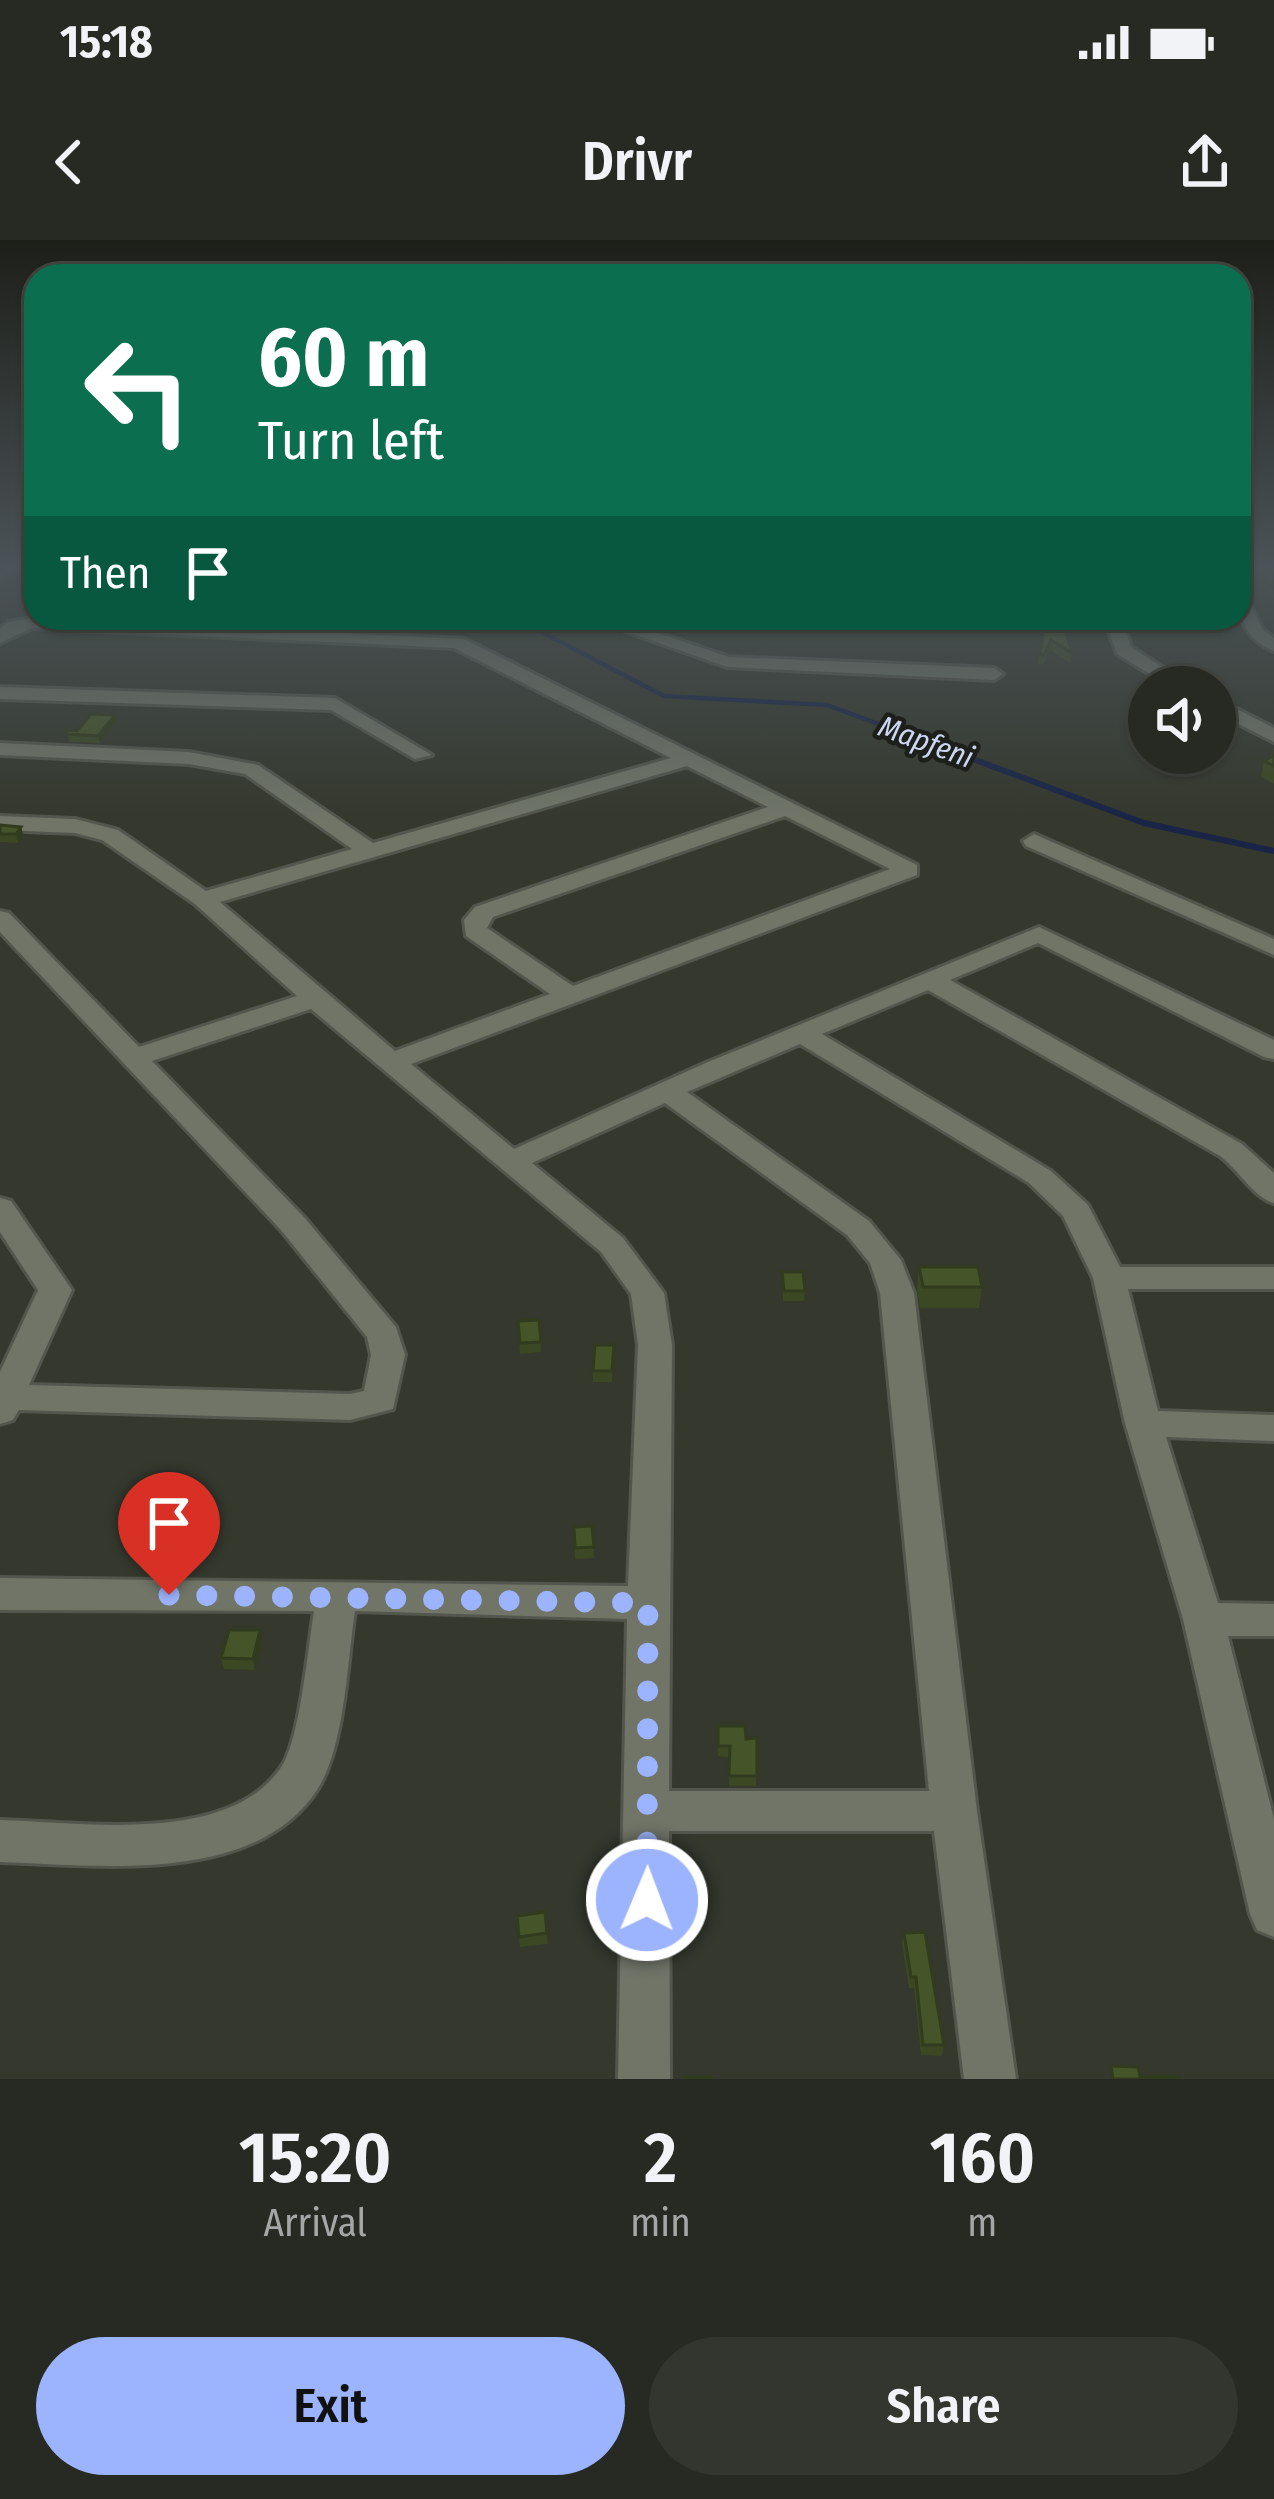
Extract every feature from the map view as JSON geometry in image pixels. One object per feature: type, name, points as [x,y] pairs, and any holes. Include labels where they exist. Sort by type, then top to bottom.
[{"type":"street","points":[[393,1061],[909,870],[472,650]]},
{"type":"street","points":[[691,650],[727,662],[994,674]]},
{"type":"street","points":[[1123,650],[1149,666]]},
{"type":"street","points":[[0,693],[335,704],[422,755]]},
{"type":"street","points":[[1236,715],[1274,736]]},
{"type":"street","points":[[0,749],[189,758],[250,769],[369,851]]},
{"type":"street","points":[[203,899],[690,759]]},
{"type":"street","points":[[571,996],[475,931],[476,920],[484,913],[787,808]]},
{"type":"street","points":[[0,823],[98,830],[203,899],[315,1000],[612,1245],[646,1293],[655,1345],[644,2079]]},
{"type":"street","points":[[1034,841],[1274,948]]},
{"type":"street","points":[[0,918],[130,1059],[292,1223],[384,1335],[388,1355],[380,1400],[350,1407],[3,1404],[56,1289],[0,1208]]},
{"type":"street","points":[[508,1163],[1039,934],[1274,1051]]},
{"type":"street","points":[[931,980],[1231,1150],[1253,1166],[1274,1194]]},
{"type":"street","points":[[130,1059],[315,1000]]},
{"type":"street","points":[[801,1033],[1061,1192],[1077,1212],[1109,1278],[1143,1424],[1203,1619],[1271,1895]]},
{"type":"street","points":[[668,1093],[858,1228],[885,1260],[897,1293],[954,1811],[990,2079]]},
{"type":"street","points":[[1109,1278],[1274,1278]]},
{"type":"street","points":[[1143,1424],[1274,1428]]},
{"type":"street","points":[[0,1594],[337,1595],[648,1603]]},
{"type":"street","points":[[0,1841],[201,1841],[267,1815],[303,1774],[337,1595]]},
{"type":"street","points":[[1203,1619],[1274,1620]]},
{"type":"street","points":[[649,1811],[954,1811]]},
{"type":"building","points":[[91,714],[115,715],[98,736],[67,734],[66,730],[77,731]]},
{"type":"building","points":[[0,825],[21,827],[16,834],[0,834]]},
{"type":"building","points":[[919,1267],[978,1267],[982,1287],[923,1287]]},
{"type":"building","points":[[782,1272],[803,1272],[805,1291],[784,1291]]},
{"type":"building","points":[[539,1320],[541,1342],[520,1343],[518,1321]]},
{"type":"building","points":[[595,1345],[614,1345],[612,1371],[593,1371]]},
{"type":"building","points":[[592,1526],[594,1547],[575,1548],[574,1527]]},
{"type":"building","points":[[229,1630],[260,1630],[253,1659],[221,1658]]},
{"type":"building","points":[[718,1726],[745,1726],[746,1739],[757,1738],[757,1776],[729,1776],[730,1746],[718,1746]]},
{"type":"building","points":[[545,1912],[547,1933],[519,1937],[517,1916]]},
{"type":"building","points":[[925,1932],[944,2045],[923,2045],[916,1977],[911,1977],[904,1933]]},
{"type":"building","points":[[1111,2066],[1138,2067],[1140,2076],[1180,2079],[1113,2079]]},
{"type":"waterway","name":"Mapfeni","points":[[576,650],[664,696],[827,705],[930,743]]},
{"type":"waterway","name":"Mapfeni","points":[[922,740],[1144,823],[1274,851]]},
{"type":"route","points":[[169,1595],[648,1603],[647,1900]]}]
